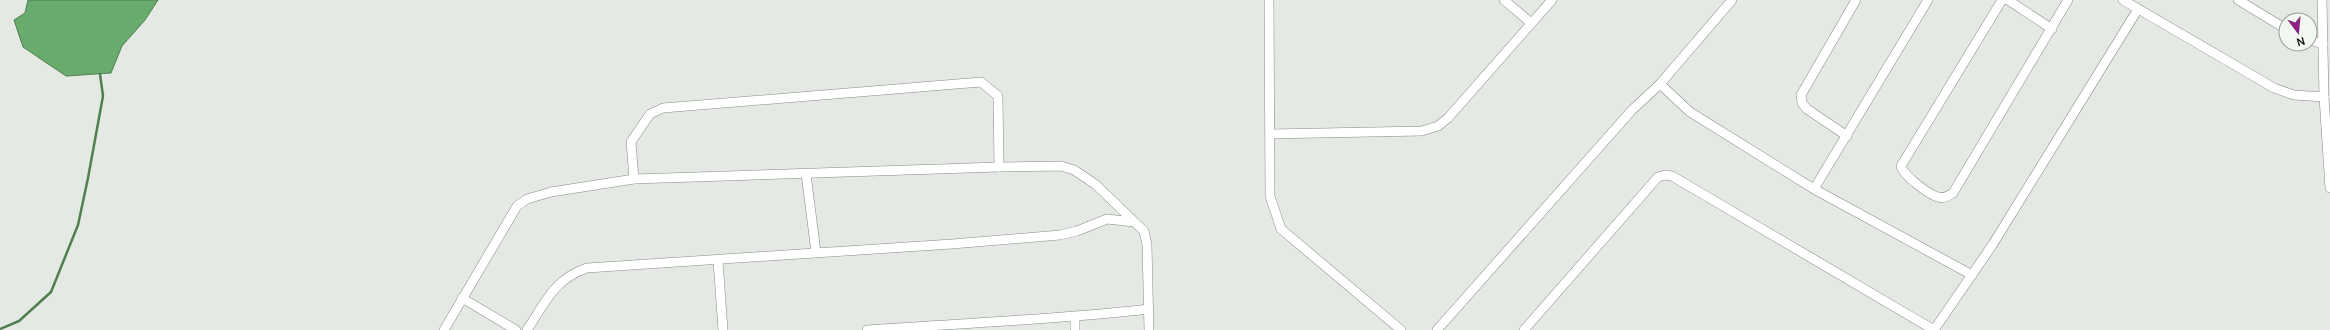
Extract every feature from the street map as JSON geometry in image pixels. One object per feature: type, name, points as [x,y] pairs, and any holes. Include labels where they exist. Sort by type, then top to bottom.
[{"type":"street","points":[[1269,0],[1270,196],[1281,229],[1401,330]]},
{"type":"street","points":[[1504,0],[1530,22]]},
{"type":"street","points":[[1270,134],[1422,131],[1438,126],[1448,118],[1530,22],[1552,0]]},
{"type":"street","points":[[1437,330],[1632,110],[1660,84],[1732,0]]},
{"type":"street","points":[[1847,136],[1807,108],[1802,103],[1801,95],[1856,0]]},
{"type":"street","points":[[1814,190],[1928,0]]},
{"type":"street","points":[[2002,0],[1901,166],[1906,176],[1938,198],[1946,197],[1953,193],[2068,0]]},
{"type":"street","points":[[2008,0],[2052,29]]},
{"type":"street","points":[[2123,0],[2274,88],[2294,95],[2324,97]]},
{"type":"street","points":[[2238,0],[2278,24]]},
{"type":"street","points":[[2322,0],[2324,97],[2330,188]]},
{"type":"street","points":[[1524,330],[1658,177],[1665,175],[1672,176],[1934,330],[1997,238],[2138,9]]},
{"type":"street","points":[[2318,42],[2323,44]]},
{"type":"street","points":[[634,179],[630,142],[650,114],[663,108],[981,82],[998,96],[999,166]]},
{"type":"street","points":[[1660,84],[1690,112],[1814,190],[1972,275]]},
{"type":"street","points":[[444,330],[517,206],[527,199],[551,192],[634,179],[999,166],[1061,166],[1074,170],[1095,184],[1144,231],[1147,237],[1149,330]]},
{"type":"street","points":[[806,174],[816,252]]},
{"type":"street","points":[[527,330],[555,287],[575,272],[587,268],[952,244],[1060,234],[1077,231],[1107,219],[1134,222]]},
{"type":"street","points":[[718,260],[723,330]]},
{"type":"street","points":[[462,298],[516,330]]},
{"type":"street","points":[[867,330],[996,325],[1075,318],[1149,309]]},
{"type":"street","points":[[1075,318],[1075,330]]},
{"type":"shaded area","points":[[28,0],[158,0],[145,20],[122,46],[111,73],[66,76],[23,47],[14,20],[25,13]]},
{"type":"waterway","points":[[0,329],[19,321],[51,292],[78,225],[103,96],[100,74]]}]
